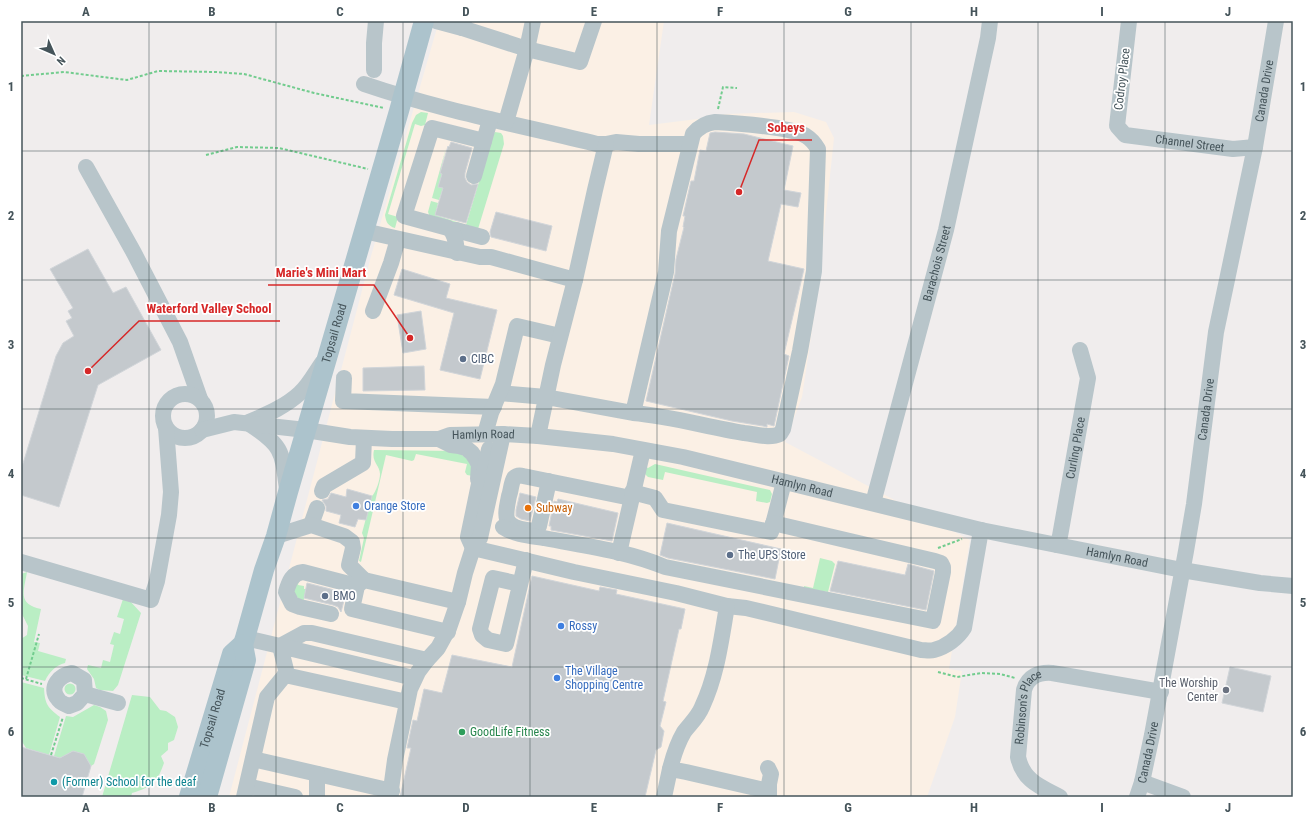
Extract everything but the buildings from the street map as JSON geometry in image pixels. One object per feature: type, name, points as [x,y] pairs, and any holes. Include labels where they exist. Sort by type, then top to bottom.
[{"type":"main road","name":"Topsail Road","points":[[207,797],[246,660],[244,641],[264,570],[276,536],[424,21]]},
{"type":"main road","name":"Topsail Road","points":[[189,797],[232,654],[244,641]]},
{"type":"street","points":[[374,70],[376,21]]},
{"type":"street","points":[[436,21],[463,25],[527,49],[580,62],[594,21]]},
{"type":"street","points":[[474,176],[484,141],[498,121],[527,49],[533,21]]},
{"type":"street","name":"Barachois Street","points":[[874,504],[946,230],[988,38],[990,21]]},
{"type":"street","name":"Codroy Place","points":[[1125,135],[1117,126],[1129,21]]},
{"type":"street","name":"Canada Drive","points":[[1139,790],[1161,692],[1194,504],[1216,332],[1255,147],[1276,21]]},
{"type":"street","points":[[364,84],[401,104],[498,121],[598,144],[616,142],[639,144],[690,144]]},
{"type":"street","points":[[344,378],[343,401],[497,400],[546,397],[633,413],[649,414],[730,431],[766,436],[780,434],[800,352],[814,271],[818,149],[810,139],[799,132],[715,122],[702,126],[693,134],[669,231],[666,272],[633,413]]},
{"type":"street","points":[[482,237],[451,230],[404,216],[432,128],[484,141]]},
{"type":"street","name":"Channel Street","points":[[1125,135],[1233,149],[1255,147]]},
{"type":"street","points":[[538,436],[560,336],[575,280],[594,190],[606,144]]},
{"type":"street","points":[[86,167],[180,342],[207,417],[206,424],[202,430],[198,434],[186,438],[175,436],[166,428]]},
{"type":"street","points":[[451,230],[457,253]]},
{"type":"street","points":[[364,231],[457,253],[480,257],[490,257],[575,280]]},
{"type":"street","points":[[373,311],[391,263],[398,239]]},
{"type":"street","points":[[253,759],[391,794],[395,760],[410,689],[414,678],[438,648],[448,632],[474,548],[480,538],[497,400],[511,355],[517,326],[560,336]]},
{"type":"street","name":"Curling Place","points":[[1057,545],[1060,536],[1088,378],[1080,350]]},
{"type":"street","points":[[202,430],[241,423],[269,414],[299,394],[307,386],[327,357]]},
{"type":"street","points":[[178,394],[187,362]]},
{"type":"street","points":[[171,492],[166,428],[163,411],[168,401],[178,394],[189,394],[203,404],[265,435],[277,447],[282,458],[288,492]]},
{"type":"street","name":"Hamlyn Road","points":[[241,423],[306,430],[350,438],[439,439],[450,435],[494,434],[538,436],[613,444],[682,457],[980,530],[1182,570],[1260,583],[1293,586]]},
{"type":"street","points":[[479,484],[483,478],[494,434]]},
{"type":"street","points":[[21,562],[152,600],[168,523],[171,492],[179,455],[186,438]]},
{"type":"street","points":[[322,491],[324,486],[363,463],[364,438]]},
{"type":"street","points":[[439,439],[451,445],[466,448],[472,453],[479,465],[479,484],[468,537],[474,548],[574,572],[676,593],[727,606],[746,608],[921,650],[933,651],[949,643],[961,633],[964,628],[980,530]]},
{"type":"street","points":[[619,553],[642,450]]},
{"type":"street","points":[[553,482],[538,528],[532,531],[515,528],[512,526],[507,520],[507,506],[514,478],[516,476],[655,498],[663,510],[771,532],[784,482]]},
{"type":"street","points":[[544,538],[553,482]]},
{"type":"street","points":[[311,525],[317,508]]},
{"type":"street","points":[[503,527],[510,531],[619,553],[654,562],[665,567],[932,620],[944,567],[940,563],[773,523]]},
{"type":"street","points":[[276,536],[311,525],[344,536],[352,542],[353,548],[349,565],[360,583]]},
{"type":"street","points":[[520,584],[526,560]]},
{"type":"street","points":[[448,632],[300,607],[292,604],[286,592],[290,579],[298,573],[303,572],[458,602]]},
{"type":"street","points":[[340,613],[360,583]]},
{"type":"street","points":[[664,797],[670,770],[680,741],[687,728],[699,713],[718,663],[727,606]]},
{"type":"street","points":[[280,646],[304,633],[312,633],[427,660]]},
{"type":"street","points":[[244,641],[280,646],[414,678]]},
{"type":"street","points":[[280,646],[286,670],[285,675],[267,697],[245,792],[295,797]]},
{"type":"street","points":[[72,673],[84,680],[85,694],[77,703],[69,706],[58,700],[55,694],[55,688],[58,679],[72,673]]},
{"type":"street","name":"Robinson's Place","points":[[1060,797],[1033,782],[1022,770],[1019,764],[1018,757],[1024,690],[1026,684],[1031,678],[1045,673],[1052,673],[1161,692]]},
{"type":"street","points":[[285,675],[407,702]]},
{"type":"street","points":[[85,694],[118,703]]},
{"type":"street","points":[[768,768],[771,774],[768,797]]},
{"type":"street","points":[[670,770],[760,789],[768,797]]},
{"type":"street","points":[[317,774],[317,797]]},
{"type":"street","points":[[1139,790],[1183,797]]},
{"type":"path","points":[[21,76],[64,72],[127,80],[158,71],[244,74],[314,93],[401,104]]},
{"type":"path","points":[[715,122],[723,87],[737,88]]},
{"type":"path","points":[[206,155],[237,147],[279,148],[380,172]]},
{"type":"path","points":[[26,679],[39,634]]},
{"type":"path","points":[[938,672],[957,677],[981,673],[1000,674],[1011,676],[1016,679]]},
{"type":"path","points":[[21,678],[55,688]]},
{"type":"path","points":[[51,755],[67,705]]},
{"type":"shaded area","points":[[439,21],[664,21],[649,125],[725,114],[794,112],[826,122],[834,138],[817,297],[802,397],[785,442],[970,540],[949,669],[962,671],[955,717],[927,797],[229,797],[371,256]]},
{"type":"green space","points":[[421,112],[428,113],[425,125],[421,126],[415,124],[388,214],[398,217],[395,228],[388,223],[385,215],[412,123],[416,115]]},
{"type":"green space","points":[[495,132],[501,133],[504,144],[478,229],[430,217],[428,212],[431,201],[438,203],[435,215],[466,225]]},
{"type":"green space","points":[[446,148],[440,173],[442,174],[438,187],[443,188],[439,200],[432,198]]},
{"type":"green space","points":[[374,450],[457,451],[471,462],[473,476],[467,475],[465,472],[467,464],[416,454],[414,460],[412,461],[386,455],[361,562],[359,561],[364,538],[362,533],[372,496],[379,483],[380,477],[380,471],[373,454]]},
{"type":"green space","points":[[655,464],[770,490],[772,494],[770,502],[767,503],[756,501],[757,492],[665,472],[663,480],[648,477],[645,474],[646,467],[648,468]]},
{"type":"green space","points":[[820,558],[832,561],[835,564],[828,592],[804,588],[804,586],[813,588]]},
{"type":"green space","points":[[27,572],[24,591],[25,600],[33,607],[41,609],[34,642],[40,643],[38,651],[66,659],[65,663],[56,667],[45,681],[21,675],[21,639],[27,635],[28,626],[21,614],[21,574]]},
{"type":"green space","points":[[300,577],[298,585],[304,586],[304,589],[306,589],[303,603],[291,591]]},
{"type":"green space","points":[[123,599],[129,600],[141,613],[118,685],[113,691],[100,690],[96,688],[94,679],[87,669],[88,665],[101,668],[103,660],[110,662],[114,645],[110,644],[114,632],[120,634],[124,619],[117,617]]},
{"type":"green space","points":[[21,682],[44,688],[45,698],[48,705],[60,717],[49,755],[26,748],[21,740]]},
{"type":"green space","points":[[70,683],[74,685],[76,689],[74,693],[70,695],[66,693],[64,689],[66,685]]},
{"type":"green space","points":[[132,695],[150,697],[160,710],[166,711],[175,717],[178,727],[174,740],[168,743],[168,750],[161,756],[164,763],[159,775],[153,783],[144,789],[132,793],[131,797],[102,797]]},
{"type":"green space","points":[[94,705],[106,711],[108,720],[94,764],[91,766],[83,754],[73,751],[60,758],[54,756],[66,716],[73,717]]},
{"type":"place","name":"Sobeys","points":[[739,192]]},
{"type":"place","name":"Marie's Mini Mart","points":[[410,338]]},
{"type":"place","name":"CIBC","points":[[463,359]]},
{"type":"place","name":"Waterford Valley School","points":[[88,371]]},
{"type":"place","name":"Orange Store","points":[[356,506]]},
{"type":"place","name":"Subway","points":[[528,508]]},
{"type":"place","name":"The UPS Store","points":[[730,555]]},
{"type":"place","name":"BMO","points":[[325,596]]},
{"type":"place","name":"Rossy","points":[[561,626]]},
{"type":"place","name":"The Village Shopping Centre","points":[[557,678]]},
{"type":"place","name":"The Worship Center","points":[[1226,690]]},
{"type":"place","name":"GoodLife Fitness","points":[[462,732]]},
{"type":"place","name":"(Former) School for the deaf","points":[[54,782]]}]
